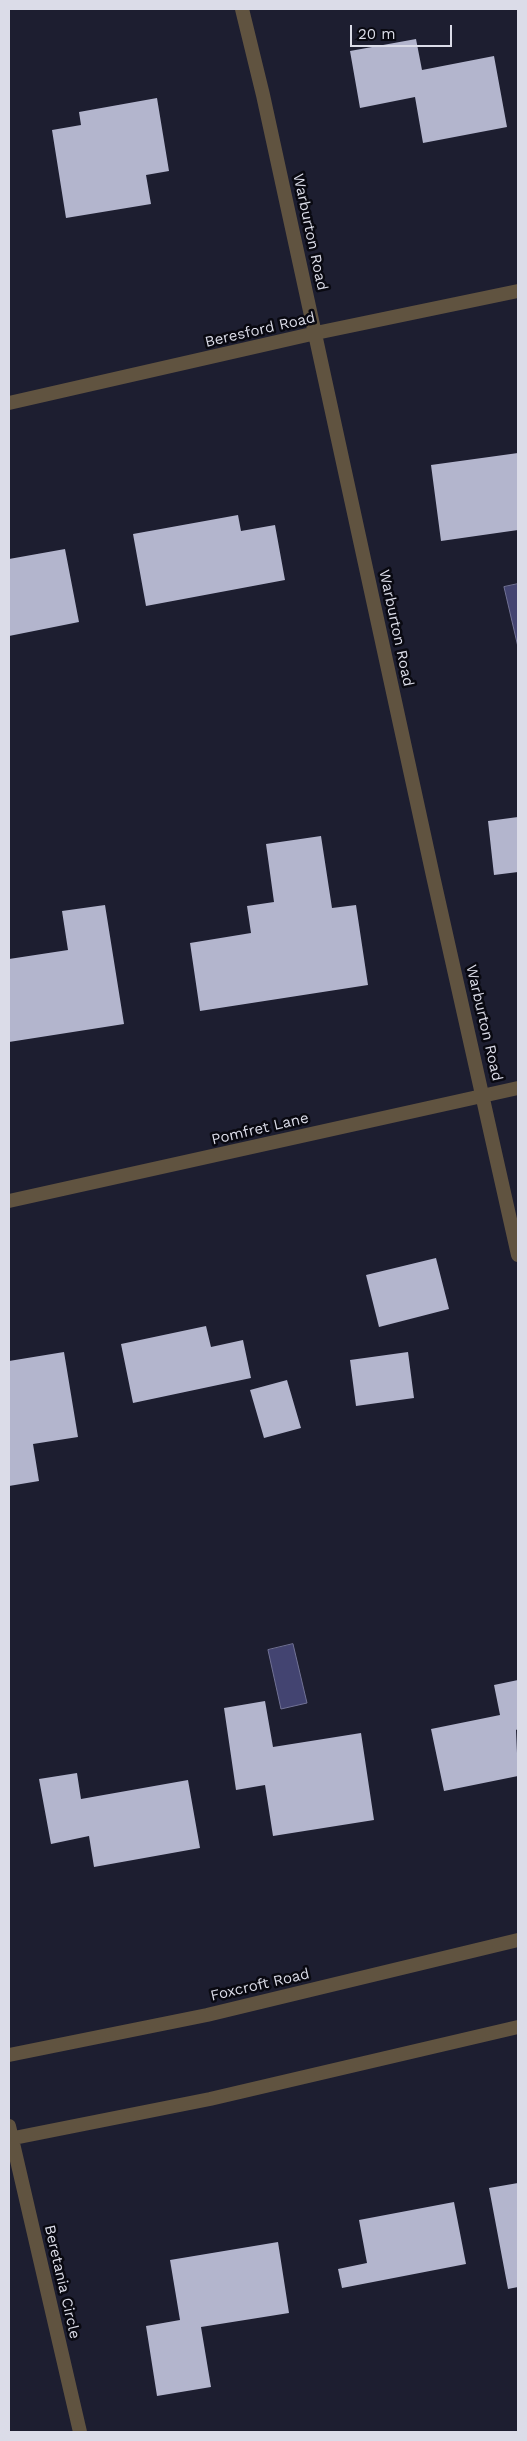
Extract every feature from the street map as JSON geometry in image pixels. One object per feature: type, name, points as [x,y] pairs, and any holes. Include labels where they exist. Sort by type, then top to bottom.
[{"type":"street","name":"Warburton Road","points":[[242,9],[316,333],[433,876],[484,1096],[518,1255]]},
{"type":"street","name":"Beresford Road","points":[[9,403],[316,333],[518,291]]},
{"type":"street","name":"Pomfret Lane","points":[[9,1201],[518,1088]]},
{"type":"street","name":"Foxcroft Road","points":[[9,2055],[216,2012],[518,1940]]},
{"type":"street","points":[[10,2135],[210,2098],[518,2027]]},
{"type":"street","name":"Beretania Circle","points":[[10,2135],[80,2432]]},
{"type":"water","points":[[518,584],[518,647],[504,587]]},
{"type":"water","points":[[293,1644],[307,1703],[281,1709],[268,1650]]},
{"type":"building","points":[[416,39],[422,70],[494,56],[507,127],[423,143],[415,97],[360,108],[350,51]]},
{"type":"building","points":[[157,98],[169,171],[146,175],[151,204],[66,218],[52,130],[81,125],[79,112]]},
{"type":"building","points":[[518,453],[518,530],[441,541],[431,465]]},
{"type":"building","points":[[238,515],[241,531],[275,525],[285,580],[146,606],[133,534]]},
{"type":"building","points":[[65,549],[79,622],[9,636],[9,559]]},
{"type":"building","points":[[518,817],[518,872],[494,875],[488,821]]},
{"type":"building","points":[[321,836],[332,908],[356,905],[368,985],[200,1011],[190,943],[251,933],[247,906],[274,902],[266,844]]},
{"type":"building","points":[[105,905],[124,1024],[9,1042],[9,959],[68,950],[62,911]]},
{"type":"building","points":[[436,1258],[449,1309],[379,1327],[366,1275]]},
{"type":"building","points":[[206,1326],[211,1347],[243,1340],[251,1378],[133,1403],[121,1344]]},
{"type":"building","points":[[64,1352],[78,1437],[33,1444],[39,1481],[9,1486],[9,1361]]},
{"type":"building","points":[[408,1352],[414,1398],[356,1406],[350,1360]]},
{"type":"building","points":[[287,1380],[301,1428],[264,1438],[250,1390]]},
{"type":"building","points":[[518,1680],[518,1729],[516,1730],[518,1776],[444,1791],[431,1729],[500,1715],[494,1685]]},
{"type":"building","points":[[265,1701],[273,1747],[361,1733],[374,1820],[273,1836],[265,1785],[236,1790],[224,1708]]},
{"type":"building","points":[[77,1773],[81,1799],[188,1780],[200,1848],[94,1867],[89,1836],[51,1844],[39,1779]]},
{"type":"building","points":[[518,2183],[518,2287],[508,2289],[489,2188]]},
{"type":"building","points":[[454,2202],[466,2264],[342,2288],[338,2269],[367,2263],[359,2220]]},
{"type":"building","points":[[278,2242],[289,2313],[201,2327],[211,2387],[157,2396],[146,2326],[180,2320],[170,2260]]}]
